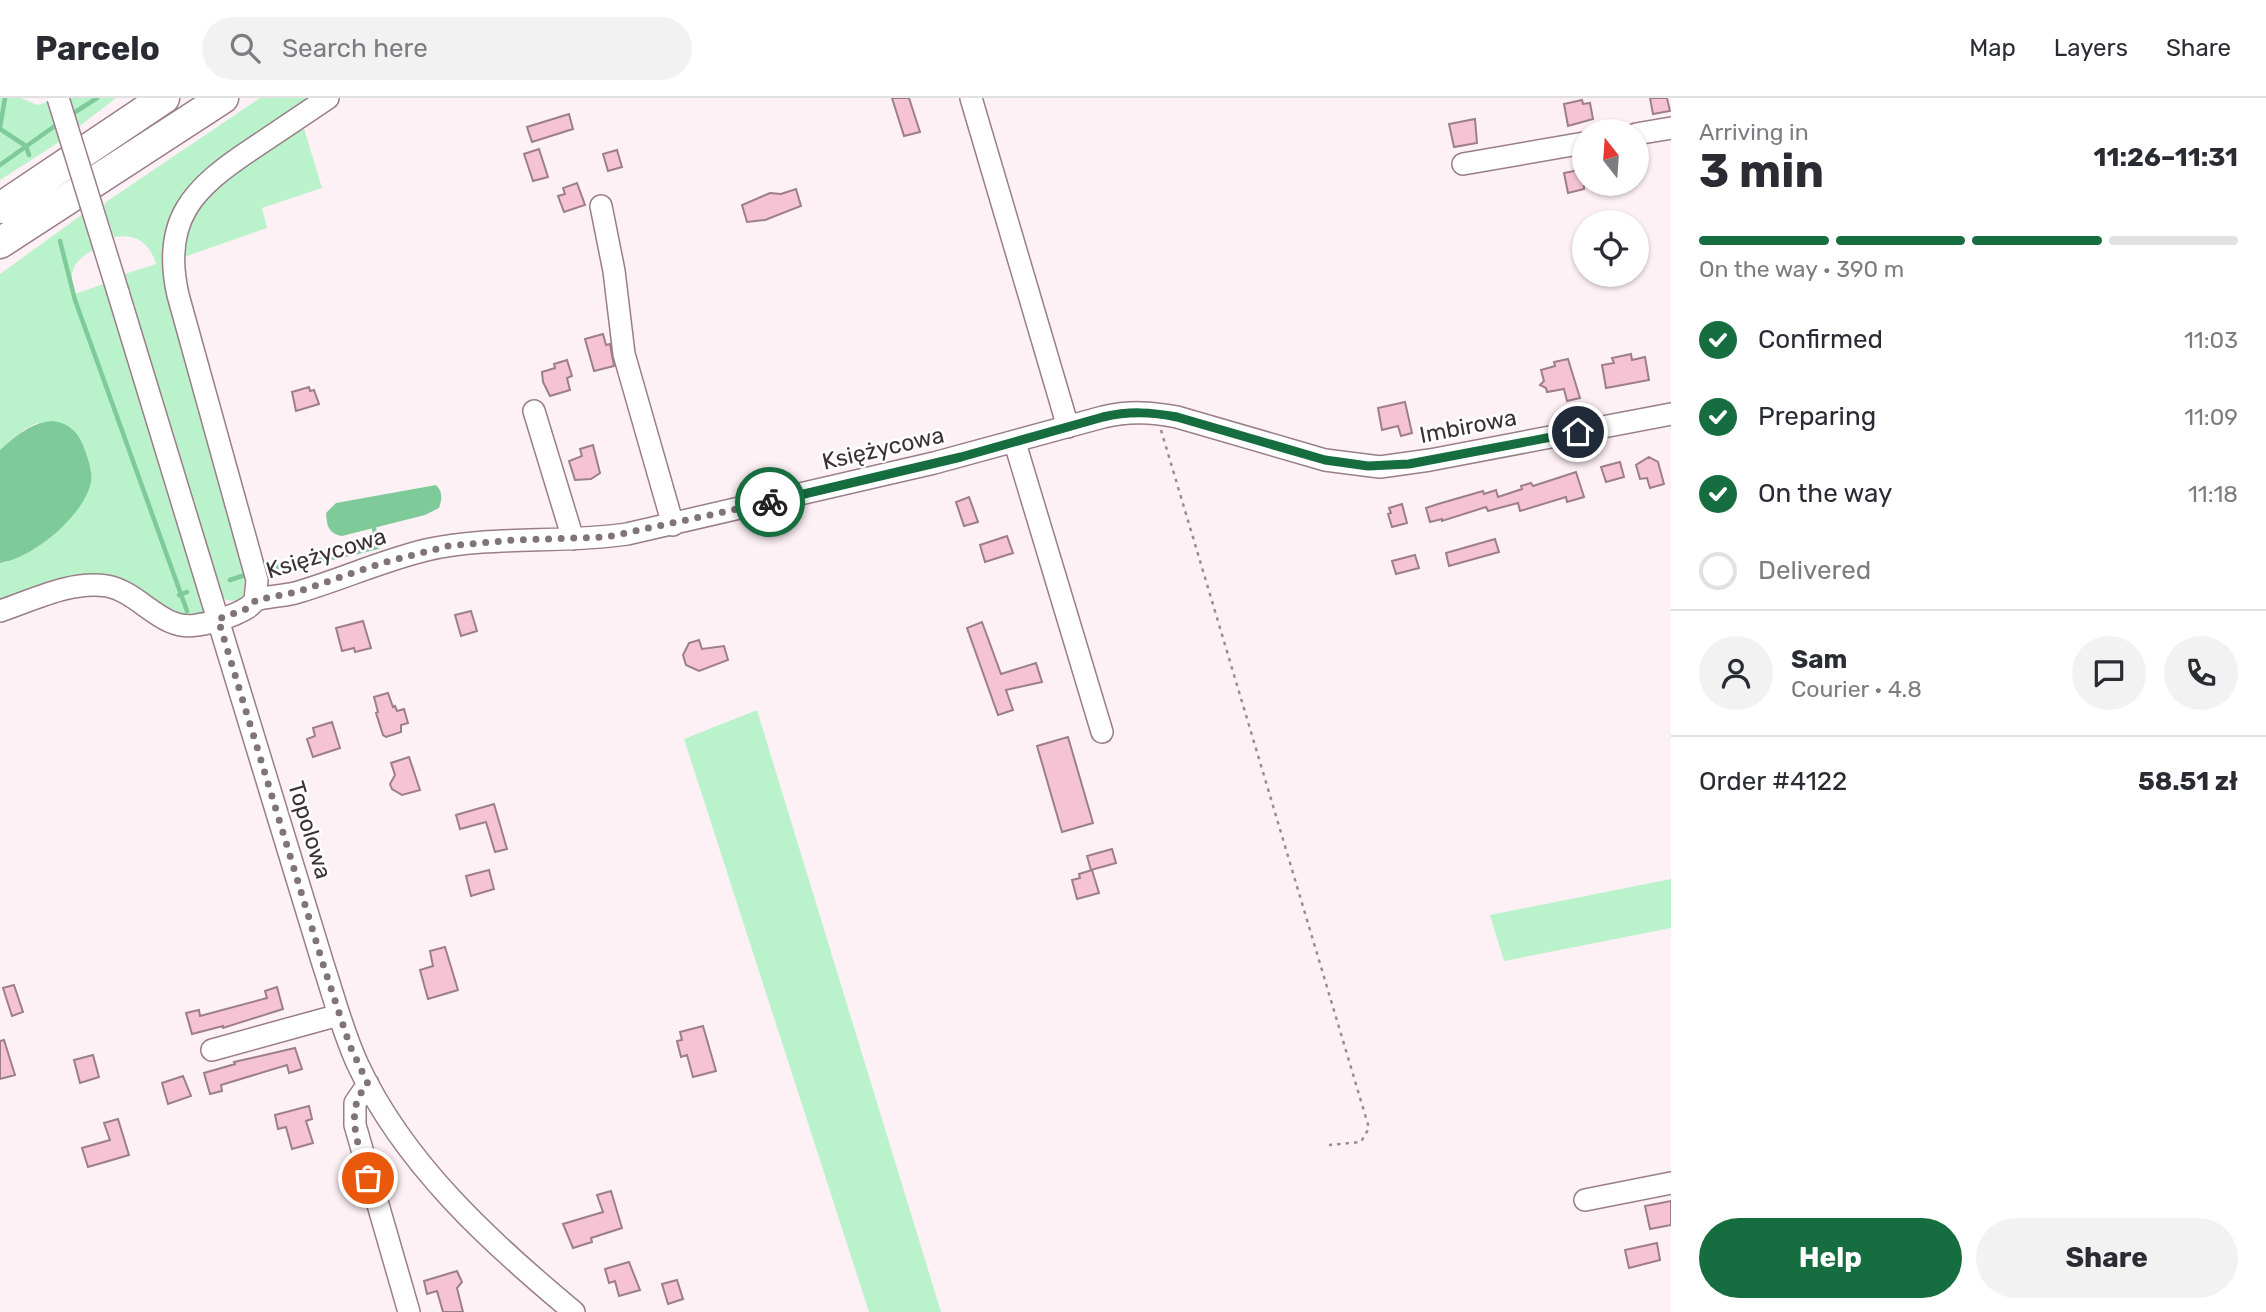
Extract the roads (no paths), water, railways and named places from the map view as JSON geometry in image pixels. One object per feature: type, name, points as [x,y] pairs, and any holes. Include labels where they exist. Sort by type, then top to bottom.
[{"type":"highway","points":[[0,208],[164,98]]},
{"type":"highway","points":[[0,243],[223,98]]},
{"type":"street","name":"Topolowa","points":[[58,98],[339,1015],[368,1084],[396,1130],[452,1199],[504,1253],[574,1312]]},
{"type":"street","points":[[256,600],[257,580],[178,295],[173,269],[173,245],[182,216],[202,186],[328,98]]},
{"type":"street","points":[[971,98],[1068,427]]},
{"type":"street","points":[[1649,132],[1671,128]]},
{"type":"street","points":[[1463,164],[1572,145]]},
{"type":"street","points":[[601,206],[614,271],[624,354],[673,525]]},
{"type":"street","points":[[534,411],[573,539]]},
{"type":"street","name":"Księżycowa","points":[[0,611],[67,589],[98,585],[130,595],[168,621],[179,625],[197,625],[249,608],[256,600],[297,592],[382,563],[448,546],[514,540],[607,537],[673,525],[1015,443],[1117,414],[1160,414],[1325,460],[1356,466]]},
{"type":"street","name":"Imbirowa","points":[[1356,466],[1409,464],[1671,414]]},
{"type":"street","points":[[1015,443],[1102,732]]},
{"type":"street","points":[[212,1050],[339,1015]]},
{"type":"street","points":[[368,1084],[359,1093],[355,1103],[355,1125],[409,1312]]},
{"type":"street","points":[[1585,1200],[1671,1183]]},
{"type":"waterway","points":[[0,127],[5,98]]},
{"type":"waterway","points":[[69,116],[97,98]]},
{"type":"waterway","points":[[0,165],[59,123]]},
{"type":"waterway","points":[[0,129],[26,146],[29,155]]},
{"type":"waterway","points":[[60,241],[75,300],[187,611]]},
{"type":"waterway","points":[[269,568],[377,547],[374,528]]},
{"type":"waterway","points":[[230,580],[242,576]]},
{"type":"waterway","points":[[179,595],[187,592]]}]
